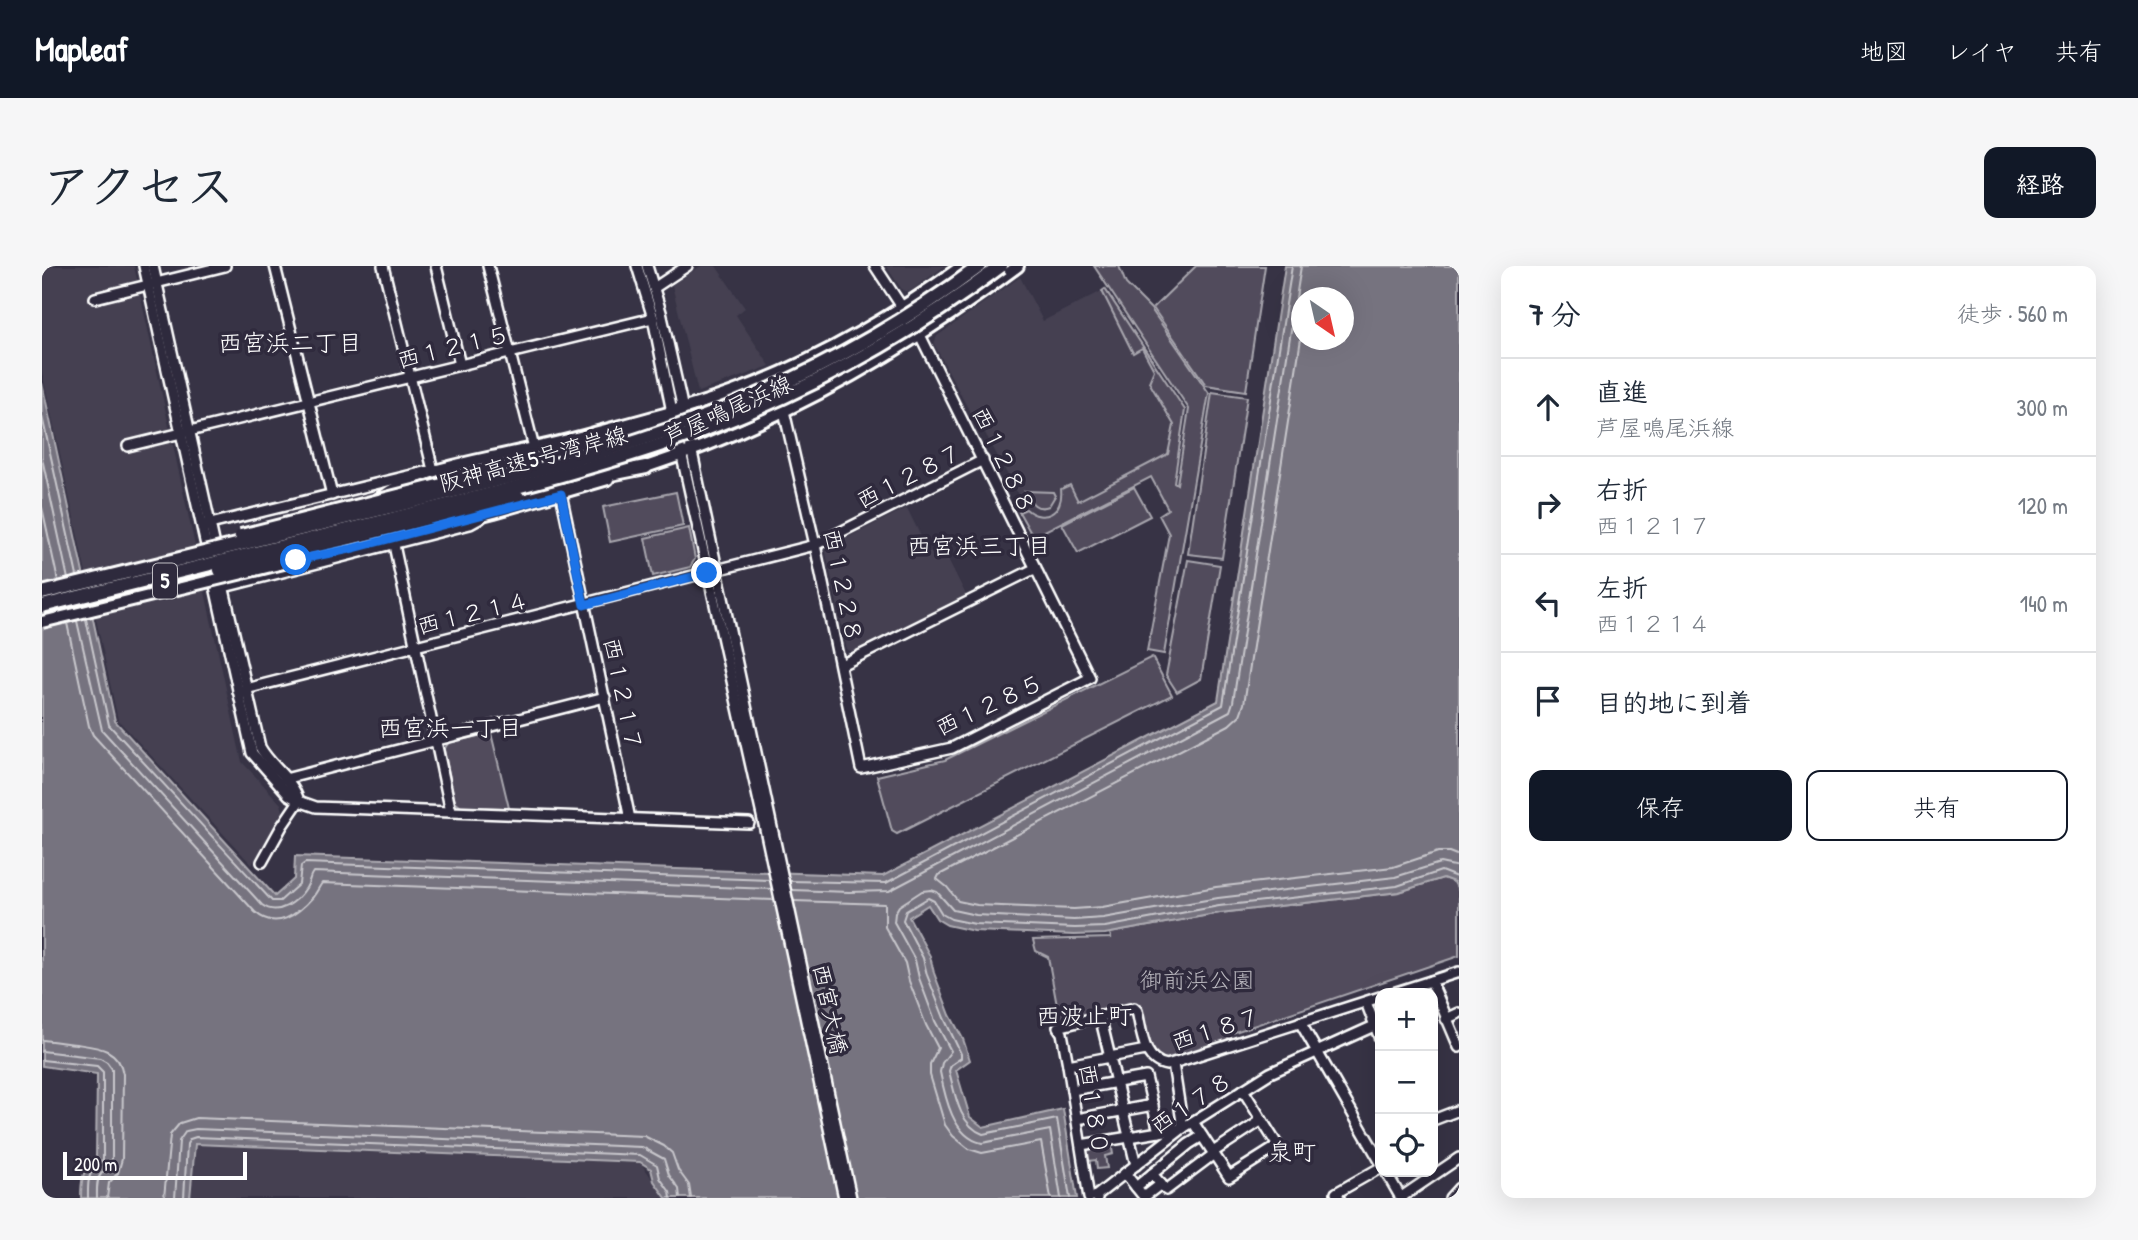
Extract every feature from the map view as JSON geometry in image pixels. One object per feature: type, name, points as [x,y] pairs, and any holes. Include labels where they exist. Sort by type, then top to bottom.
[{"type":"highway","name":"阪神高速5号湾岸線","points":[[42,593],[515,475],[611,449],[681,426],[757,396],[839,356],[916,311],[980,266]]},
{"type":"highway","name":"阪神高速5号湾岸線","points":[[42,607],[519,486],[612,461],[687,436],[763,406],[844,367],[923,321],[1001,266]]},
{"type":"highway","name":"5","points":[[114,576],[278,525],[602,442],[647,428],[676,412]]},
{"type":"highway","name":"5","points":[[42,607],[288,554],[590,478],[646,467]]},
{"type":"main road","name":"芦屋鳴尾浜線","points":[[300,559],[391,490],[433,470],[676,412],[743,389],[858,334],[962,266]]},
{"type":"main road","name":"芦屋鳴尾浜線","points":[[42,622],[494,512],[561,494],[687,453],[784,411],[851,375],[920,335],[1018,266]]},
{"type":"main road","points":[[902,307],[920,335]]},
{"type":"street","points":[[144,266],[153,283]]},
{"type":"street","points":[[153,266],[153,283],[242,690],[252,753],[289,795],[316,807],[749,823]]},
{"type":"street","points":[[95,298],[225,266]]},
{"type":"street","points":[[275,266],[332,495]]},
{"type":"street","points":[[206,525],[433,470],[383,266]]},
{"type":"street","points":[[436,266],[460,365]]},
{"type":"street","points":[[488,266],[534,448]]},
{"type":"street","points":[[637,266],[687,453],[768,828]]},
{"type":"street","points":[[647,266],[654,288],[676,412]]},
{"type":"street","points":[[654,288],[687,266]]},
{"type":"street","points":[[875,266],[902,307]]},
{"type":"street","name":"西１２１５","points":[[128,446],[653,318]]},
{"type":"street","name":"西１２８８","points":[[920,335],[1090,678]]},
{"type":"street","name":"西１２２８","points":[[784,411],[841,665],[861,768]]},
{"type":"street","name":"西１２８７","points":[[712,572],[815,545],[983,460]]},
{"type":"street","name":"西１２１７","points":[[561,494],[630,819]]},
{"type":"street","points":[[219,588],[470,524],[494,512]]},
{"type":"street","points":[[394,545],[451,812]]},
{"type":"street","points":[[841,665],[1035,568]]},
{"type":"street","name":"西１２１４","points":[[242,690],[712,572]]},
{"type":"street","name":"西１２８５","points":[[861,768],[952,748],[1090,678]]},
{"type":"street","points":[[242,690],[260,747],[295,788],[299,801]]},
{"type":"street","points":[[276,781],[605,696]]},
{"type":"street","points":[[262,862],[299,801]]},
{"type":"street","name":"西宮大橋","points":[[768,828],[844,1198]]},
{"type":"street","name":"西宮大橋","points":[[768,828],[851,1198]]},
{"type":"street","points":[[1409,988],[1459,972]]},
{"type":"street","points":[[1431,981],[1459,1047]]},
{"type":"street","name":"西１８７","points":[[1058,1027],[1136,1009],[1146,1049],[1156,1062],[1173,1064],[1375,999]]},
{"type":"street","points":[[1366,1002],[1374,1026]]},
{"type":"street","points":[[1446,1018],[1459,1013]]},
{"type":"street","points":[[1100,1016],[1136,1165]]},
{"type":"street","points":[[1300,1022],[1375,1146]]},
{"type":"street","name":"西１７８","points":[[1094,1197],[1184,1128],[1270,1073],[1374,1026]]},
{"type":"street","name":"西１８０","points":[[1058,1027],[1062,1033],[1094,1197]]},
{"type":"street","points":[[1068,1065],[1146,1049]]},
{"type":"street","points":[[1082,1145],[1184,1128],[1173,1064]]},
{"type":"street","points":[[1072,1090],[1146,1077],[1159,1132]]},
{"type":"street","points":[[1193,1122],[1229,1177],[1278,1146],[1243,1090]]},
{"type":"street","points":[[1077,1119],[1153,1105]]},
{"type":"street","points":[[1438,1118],[1459,1110]]},
{"type":"street","points":[[1152,1174],[1166,1190],[1213,1153],[1262,1120]]},
{"type":"street","points":[[1136,1187],[1202,1136]]},
{"type":"street","points":[[1389,1177],[1401,1198],[1459,1158]]},
{"type":"street","points":[[1338,1196],[1375,1171]]},
{"type":"street","points":[[1125,1173],[1144,1197],[1161,1184]]},
{"type":"street","points":[[1450,1198],[1459,1188]]},
{"type":"shaded area","points":[[42,266],[134,266],[242,762],[281,804],[283,811],[252,865],[118,720],[42,372]]},
{"type":"shaded area","points":[[701,266],[716,266],[745,308],[736,315],[770,366],[698,392],[672,285]]},
{"type":"shaded area","points":[[886,266],[945,266],[909,292],[902,290]]},
{"type":"shaded area","points":[[1020,277],[1043,321],[1102,291],[1132,352],[1141,348],[1154,370],[1150,382],[1174,425],[1168,455],[1034,524],[934,344],[937,336]]},
{"type":"shaded area","points":[[907,508],[929,553],[942,547],[966,595],[854,652],[847,650],[827,548]]},
{"type":"shaded area","points":[[194,1144],[640,1162],[666,1198],[190,1198]]},
{"type":"green space","points":[[1094,266],[1119,266],[1126,284],[1151,309],[1209,393],[1164,654],[1147,651],[1169,534],[1159,515],[1168,509],[1151,477],[1033,537],[1019,512],[1026,509],[1039,516],[1051,514],[1059,504],[1061,489],[1070,485],[1078,501],[1168,454],[1174,425],[1149,382],[1154,370],[1142,348],[1133,353],[1102,291],[1105,289],[1185,410],[1174,482],[1177,484],[1189,409]]},
{"type":"green space","points":[[1196,266],[1265,266],[1246,391],[1206,385],[1153,308]]},
{"type":"green space","points":[[1212,392],[1247,397],[1222,558],[1188,554]]},
{"type":"green space","points":[[1134,487],[1150,516],[1078,553],[1062,524]]},
{"type":"green space","points":[[1025,491],[1053,492],[1055,496],[1049,506],[1040,507],[1032,502]]},
{"type":"green space","points":[[676,492],[683,526],[610,542],[603,507]]},
{"type":"green space","points":[[689,528],[695,559],[690,567],[653,576],[645,538]]},
{"type":"green space","points":[[1188,560],[1220,565],[1201,679],[1177,692],[1166,675]]},
{"type":"green space","points":[[1152,657],[1172,695],[897,834],[892,831],[877,776],[945,760]]},
{"type":"green space","points":[[491,733],[509,808],[461,807],[455,802],[444,750],[448,743]]},
{"type":"green space","name":"御前浜公園","points":[[1443,878],[1454,882],[1459,891],[1459,956],[1229,1034],[1227,1041],[1173,1060],[1164,1061],[1157,1058],[1150,1050],[1137,1004],[1060,1022],[1048,957],[1036,951],[1033,940],[1111,938],[1110,933],[1220,913],[1399,892]]},
{"type":"green space","points":[[1111,1143],[1113,1154],[1105,1156],[1107,1168],[1097,1169],[1096,1160],[1088,1161],[1086,1147]]},
{"type":"water","points":[[1285,266],[1459,266],[1459,891],[1454,882],[1443,878],[1399,892],[1220,913],[1105,934],[974,931],[947,925],[937,919],[928,905],[909,917],[930,956],[950,1015],[963,1039],[970,1060],[956,1070],[970,1117],[983,1127],[1063,1109],[1077,1198],[666,1198],[654,1181],[651,1169],[640,1162],[195,1144],[190,1198],[81,1198],[83,1176],[96,1158],[97,1074],[42,1066],[42,383],[115,721],[275,896],[294,879],[295,856],[883,876],[1218,701]]},
{"type":"district","name":"西宮浜二丁目","points":[[290,343]]},
{"type":"district","name":"西宮浜三丁目","points":[[979,546]]},
{"type":"district","name":"西宮浜一丁目","points":[[450,728]]},
{"type":"district","name":"西波止町","points":[[1084,1016]]},
{"type":"district","name":"泉町","points":[[1292,1152]]},
{"type":"route","points":[[296,560],[350,549],[561,494],[584,605],[707,573]]}]
